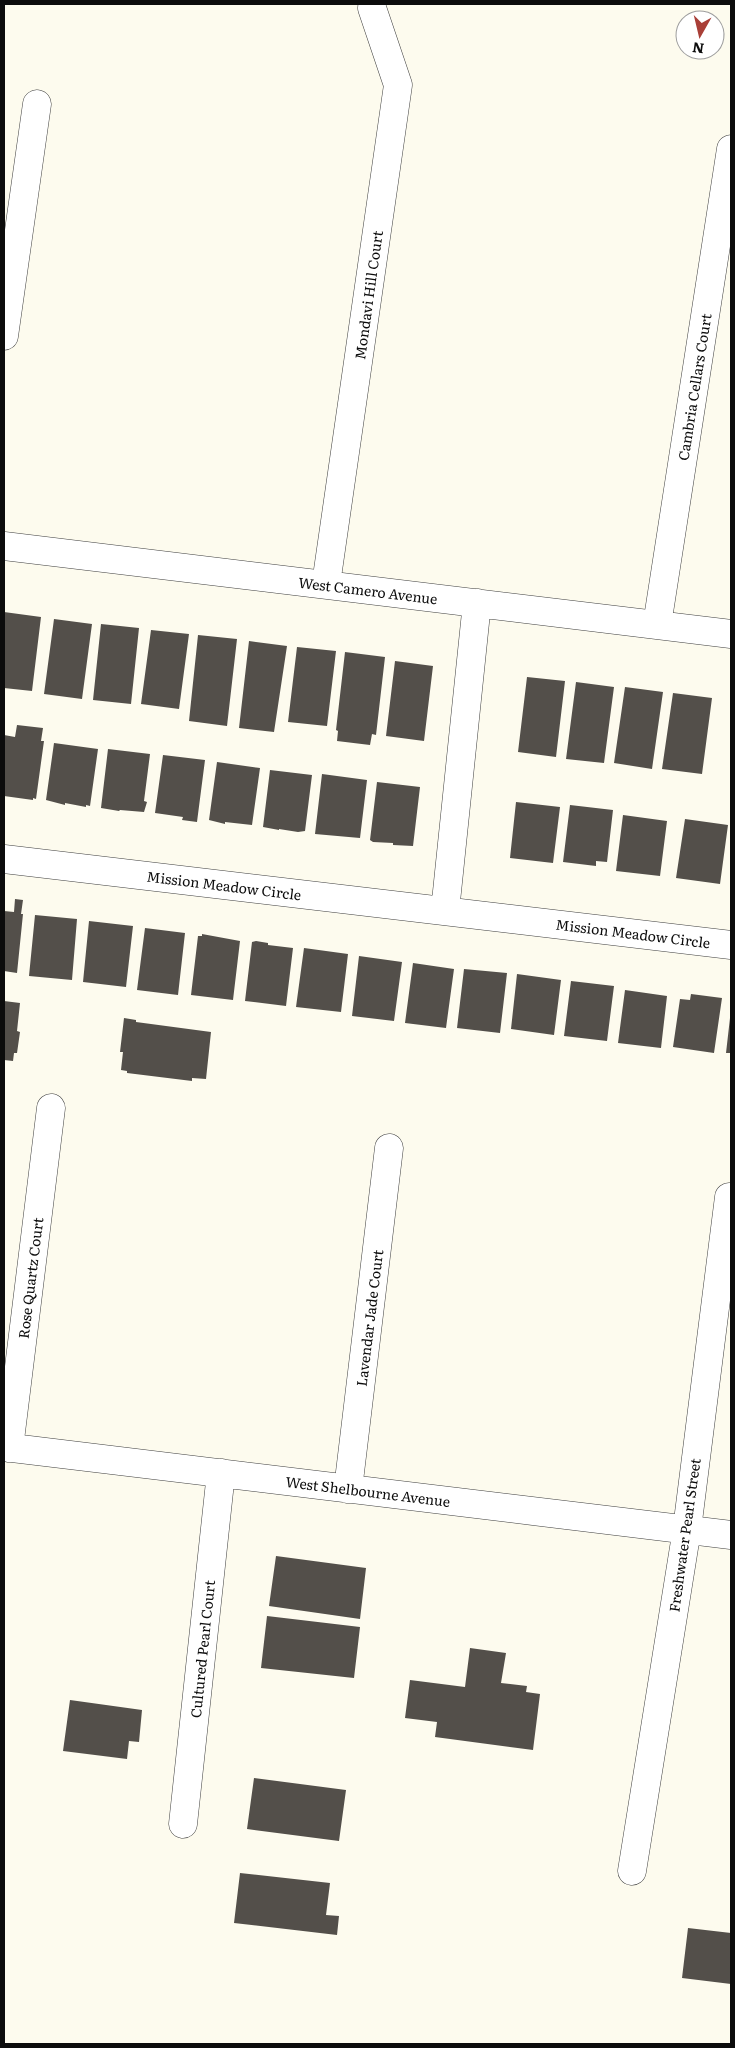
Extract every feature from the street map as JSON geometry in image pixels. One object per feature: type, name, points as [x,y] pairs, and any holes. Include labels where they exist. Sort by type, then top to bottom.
[{"type":"street","name":"Mondavi Hill Court","points":[[326,584],[398,85],[372,8]]},
{"type":"street","points":[[4,336],[37,104]]},
{"type":"street","name":"Cambria Cellars Court","points":[[657,625],[731,149]]},
{"type":"street","name":"West Camero Avenue","points":[[4,546],[731,634]]},
{"type":"street","points":[[444,911],[477,603]]},
{"type":"street","name":"Mission Meadow Circle","points":[[4,859],[731,944]]},
{"type":"street","name":"Rose Quartz Court","points":[[7,1448],[51,1108]]},
{"type":"street","name":"Lavendar Jade Court","points":[[348,1489],[389,1148]]},
{"type":"street","name":"Freshwater Pearl Street","points":[[632,1872],[687,1529],[729,1197]]},
{"type":"street","name":"West Shelbourne Avenue","points":[[7,1448],[731,1535]]},
{"type":"street","name":"Cultured Pearl Court","points":[[183,1824],[221,1473]]},
{"type":"building","points":[[4,612],[41,617],[32,691],[4,688]]},
{"type":"building","points":[[54,619],[92,624],[82,699],[44,694]]},
{"type":"building","points":[[101,624],[139,628],[131,704],[93,700]]},
{"type":"building","points":[[151,630],[189,634],[179,709],[141,704]]},
{"type":"building","points":[[198,635],[237,639],[227,726],[189,721]]},
{"type":"building","points":[[249,641],[287,646],[274,732],[239,728]]},
{"type":"building","points":[[297,647],[336,651],[327,726],[288,722]]},
{"type":"building","points":[[345,652],[385,657],[376,735],[372,734],[370,745],[337,741],[338,731],[336,730]]},
{"type":"building","points":[[395,661],[433,666],[424,741],[386,736]]},
{"type":"building","points":[[527,677],[565,681],[556,757],[518,752]]},
{"type":"building","points":[[576,682],[614,687],[604,763],[566,759]]},
{"type":"building","points":[[625,687],[663,692],[652,769],[614,763]]},
{"type":"building","points":[[673,693],[712,698],[702,774],[662,769]]},
{"type":"building","points":[[17,725],[43,728],[41,741],[44,741],[36,799],[33,798],[33,800],[4,796],[4,735],[15,737]]},
{"type":"building","points":[[54,743],[98,749],[90,806],[65,803],[65,805],[46,800]]},
{"type":"building","points":[[108,749],[150,754],[144,801],[147,802],[144,812],[101,808]]},
{"type":"building","points":[[163,755],[205,760],[197,822],[182,820],[183,817],[155,813]]},
{"type":"building","points":[[217,762],[260,768],[252,825],[225,822],[225,824],[209,820]]},
{"type":"building","points":[[270,770],[312,775],[305,831],[298,832],[263,827]]},
{"type":"building","points":[[322,774],[367,780],[360,838],[315,834]]},
{"type":"building","points":[[377,782],[420,787],[413,846],[393,845],[393,843],[373,842],[370,840]]},
{"type":"building","points":[[516,802],[560,807],[553,863],[510,858]]},
{"type":"building","points":[[570,805],[613,810],[607,862],[596,861],[596,866],[563,862]]},
{"type":"building","points":[[623,815],[667,821],[660,876],[616,871]]},
{"type":"building","points":[[685,819],[728,825],[720,884],[676,878]]},
{"type":"building","points":[[15,899],[23,900],[17,973],[4,971],[4,911],[14,912]]},
{"type":"building","points":[[35,915],[77,919],[72,980],[29,976]]},
{"type":"building","points":[[89,921],[133,926],[126,987],[83,982]]},
{"type":"building","points":[[145,928],[185,933],[178,995],[137,990]]},
{"type":"building","points":[[202,934],[240,941],[233,1000],[191,995],[198,936],[202,936]]},
{"type":"building","points":[[252,942],[268,943],[268,945],[293,948],[286,1006],[245,1001]]},
{"type":"building","points":[[304,948],[348,954],[341,1012],[296,1007]]},
{"type":"building","points":[[359,956],[402,962],[394,1021],[352,1016]]},
{"type":"building","points":[[413,963],[454,969],[446,1028],[405,1023]]},
{"type":"building","points":[[464,969],[507,973],[500,1033],[457,1028]]},
{"type":"building","points":[[517,974],[561,980],[554,1035],[511,1029]]},
{"type":"building","points":[[571,981],[614,986],[607,1041],[564,1036]]},
{"type":"building","points":[[625,990],[667,996],[661,1048],[618,1043]]},
{"type":"building","points":[[691,994],[722,998],[714,1053],[673,1047],[680,999],[690,1000]]},
{"type":"building","points":[[4,1001],[20,1003],[17,1031],[20,1032],[17,1053],[14,1053],[13,1061],[4,1060]]},
{"type":"building","points":[[124,1018],[136,1020],[136,1022],[211,1032],[206,1079],[192,1078],[192,1081],[127,1073],[127,1071],[121,1070],[123,1052],[120,1052]]},
{"type":"building","points":[[730,1018],[731,1053],[726,1053]]},
{"type":"building","points":[[276,1556],[366,1568],[360,1619],[269,1606]]},
{"type":"building","points":[[267,1616],[360,1627],[354,1678],[261,1668]]},
{"type":"building","points":[[470,1648],[506,1653],[501,1683],[527,1686],[526,1692],[540,1694],[533,1750],[435,1737],[437,1722],[405,1718],[410,1680],[465,1687]]},
{"type":"building","points":[[70,1700],[142,1710],[139,1742],[129,1741],[127,1759],[63,1751]]},
{"type":"building","points":[[254,1778],[346,1790],[339,1841],[247,1829]]},
{"type":"building","points":[[240,1873],[330,1883],[326,1915],[339,1916],[337,1935],[234,1923]]},
{"type":"building","points":[[688,1928],[731,1933],[731,1984],[682,1978]]}]
